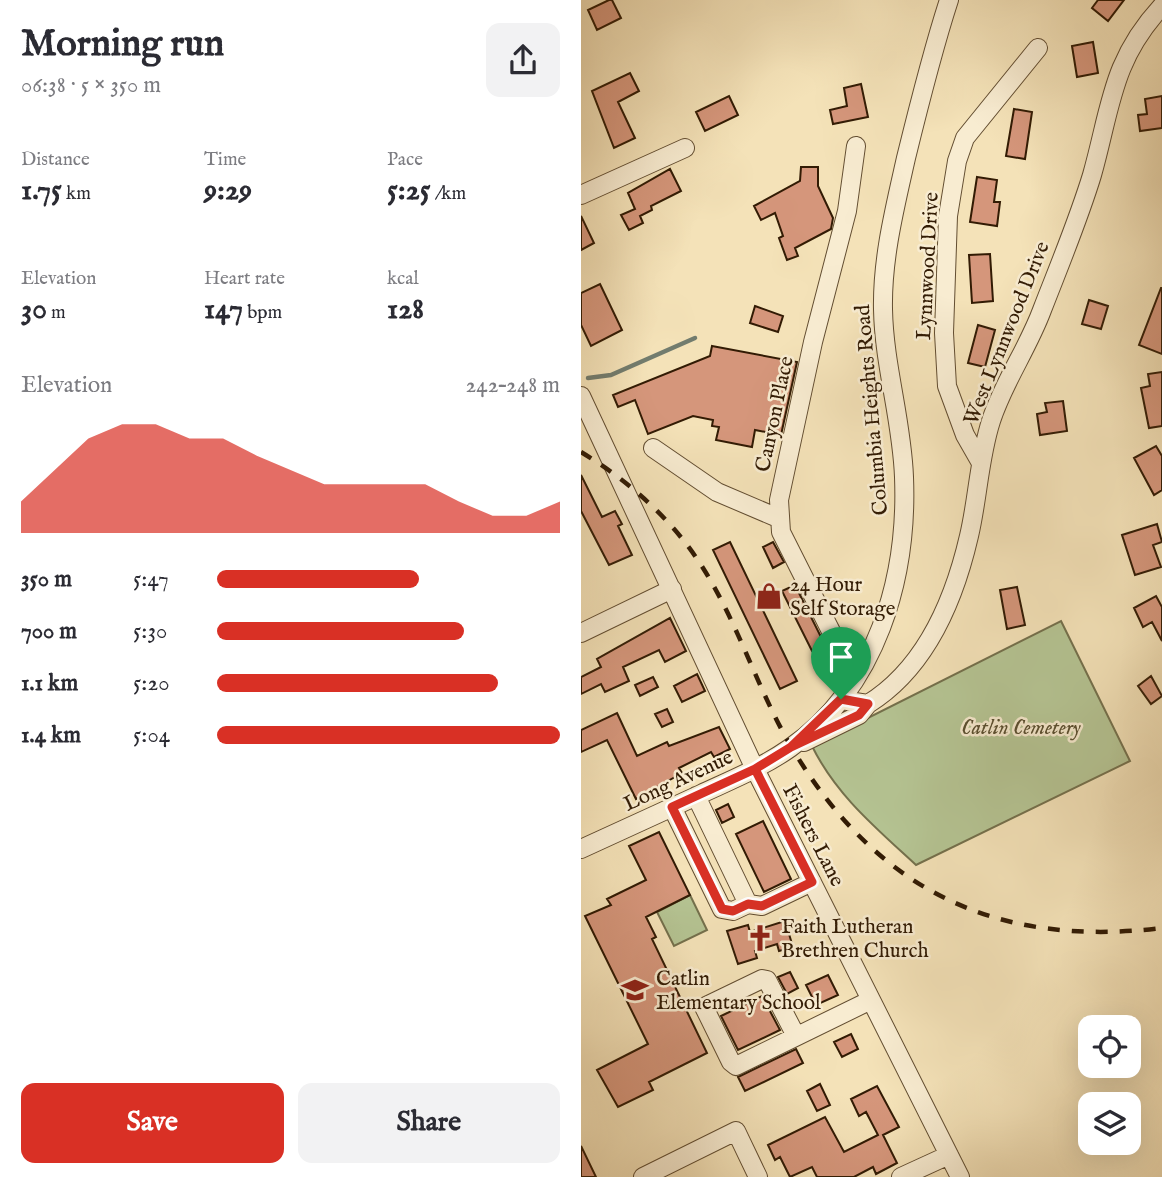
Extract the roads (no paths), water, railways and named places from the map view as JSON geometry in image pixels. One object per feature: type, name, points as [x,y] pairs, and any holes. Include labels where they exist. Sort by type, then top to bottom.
[{"type":"street","name":"Columbia Heights Road","points":[[755,769],[791,747],[841,699],[855,679],[889,609],[903,540],[904,474],[884,348],[886,261],[893,213],[914,125],[949,0]]},
{"type":"street","name":"West Lynnwood Drive","points":[[791,747],[848,721],[903,678],[936,629],[950,599],[970,535],[981,463],[992,419],[1029,343],[1086,190],[1116,76],[1132,44],[1162,6]]},
{"type":"street","name":"Lynnwood Drive","points":[[981,463],[965,435],[947,386],[944,333],[948,216],[957,161],[965,138],[1038,48]]},
{"type":"street","name":"Canyon Place","points":[[855,679],[781,532],[778,518],[779,500],[813,342],[847,211],[856,146]]},
{"type":"street","points":[[581,195],[685,149]]},
{"type":"street","name":"Fishers Lane","points":[[581,396],[755,769],[960,1177]]},
{"type":"street","points":[[653,448],[717,492],[778,518]]},
{"type":"street","points":[[581,633],[671,589]]},
{"type":"street","points":[[841,699],[868,704]]},
{"type":"street","name":"Long Avenue","points":[[581,849],[755,769]]},
{"type":"street","points":[[696,796],[748,904]]},
{"type":"street","points":[[672,807],[722,909],[733,911],[748,904],[762,906],[812,882]]},
{"type":"street","points":[[796,1036],[767,980],[762,979],[705,1007],[731,1062],[736,1066],[871,1000]]},
{"type":"street","points":[[643,1177],[736,1131],[758,1177]]},
{"type":"street","points":[[901,1177],[949,1155]]},
{"type":"waterway","points":[[588,378],[611,375],[695,338]]},
{"type":"railway","points":[[581,452],[649,503],[691,550],[716,590],[792,748],[826,798],[862,839],[903,873],[947,899],[995,918],[1047,928],[1102,932],[1162,928]]},
{"type":"place","name":"24 Hour Self Storage","points":[[769,596]]},
{"type":"place","name":"Faith Lutheran Brethren Church","points":[[760,938]]},
{"type":"place","name":"Catlin Elementary School","points":[[635,990]]},
{"type":"park label","name":"Catlin Cemetery","points":[[1021,727]]}]
